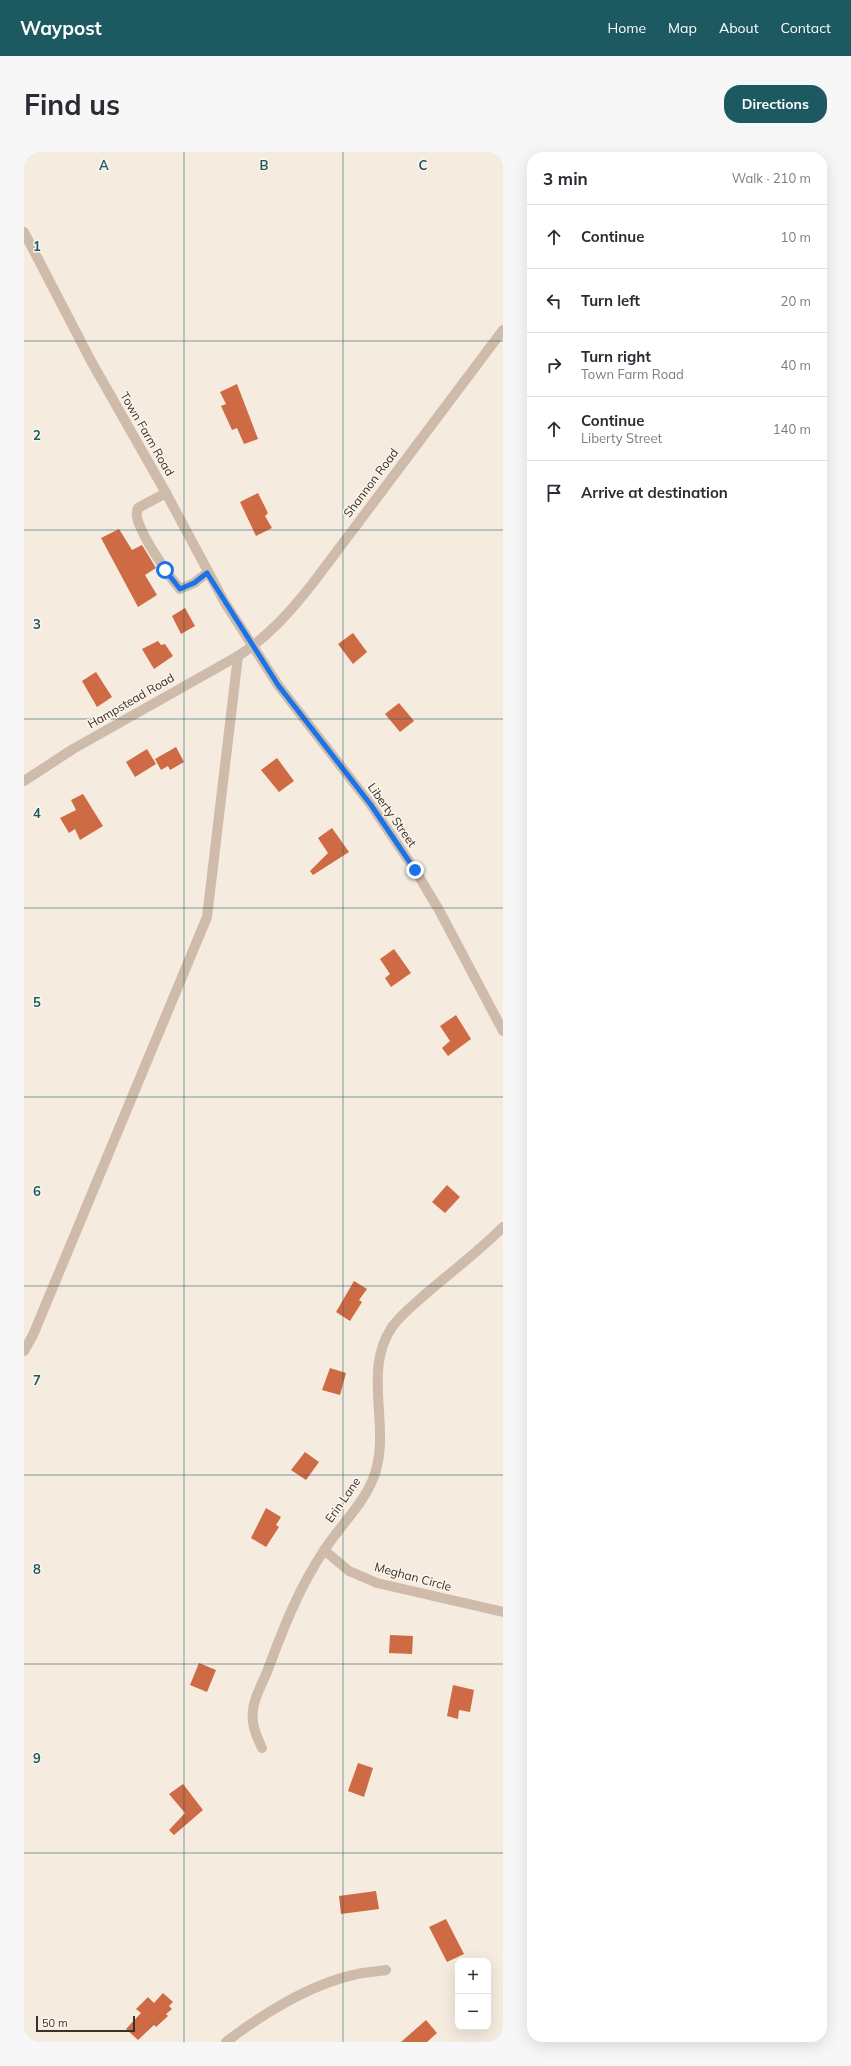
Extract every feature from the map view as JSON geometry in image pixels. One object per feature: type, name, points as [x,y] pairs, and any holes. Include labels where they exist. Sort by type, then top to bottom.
[{"type":"street","name":"Town Farm Road","points":[[24,232],[91,361],[166,493],[207,573],[253,646]]},
{"type":"street","name":"Shannon Road","points":[[253,646],[294,607],[503,330]]},
{"type":"street","points":[[166,493],[138,508],[136,515],[139,524],[165,570],[180,589],[194,583],[207,573]]},
{"type":"street","name":"Hampstead Road","points":[[24,781],[80,746],[253,646]]},
{"type":"street","name":"Liberty Street","points":[[253,646],[278,685],[371,805],[402,850],[439,910],[503,1031]]},
{"type":"street","points":[[24,1351],[33,1336],[207,917],[238,656]]},
{"type":"street","name":"Erin Lane","points":[[262,1748],[253,1728],[253,1709],[286,1621],[305,1580],[324,1550],[365,1493],[373,1479],[378,1464],[380,1413],[378,1368],[380,1354],[392,1327],[415,1303],[503,1227]]},
{"type":"street","name":"Meghan Circle","points":[[324,1550],[349,1571],[377,1583],[503,1612]]},
{"type":"street","points":[[226,2042],[263,2017],[312,1990],[353,1974],[386,1970]]},
{"type":"building","points":[[237,384],[258,439],[244,444],[237,428],[232,430],[221,406],[226,404],[220,392]]},
{"type":"building","points":[[258,493],[268,513],[265,516],[272,528],[256,536],[240,502]]},
{"type":"building","points":[[119,529],[132,550],[142,545],[156,568],[145,575],[157,595],[138,607],[101,538]]},
{"type":"building","points":[[185,608],[195,626],[181,634],[172,616]]},
{"type":"building","points":[[353,633],[367,652],[353,664],[338,644]]},
{"type":"building","points":[[158,641],[161,645],[165,644],[173,656],[154,669],[142,649]]},
{"type":"building","points":[[96,672],[112,697],[97,707],[82,681]]},
{"type":"building","points":[[399,703],[414,721],[400,732],[385,714]]},
{"type":"building","points":[[176,747],[184,762],[170,770],[168,766],[161,770],[155,759]]},
{"type":"building","points":[[147,749],[156,764],[135,777],[126,762]]},
{"type":"building","points":[[277,758],[294,781],[279,792],[261,770]]},
{"type":"building","points":[[83,794],[103,826],[80,840],[75,829],[69,833],[60,818],[76,810],[71,800]]},
{"type":"building","points":[[332,828],[349,852],[313,875],[310,871],[328,853],[318,838]]},
{"type":"building","points":[[394,949],[411,973],[391,987],[385,978],[390,974],[380,959]]},
{"type":"building","points":[[456,1015],[471,1039],[448,1056],[442,1048],[450,1041],[440,1026]]},
{"type":"building","points":[[447,1185],[460,1197],[445,1213],[432,1202]]},
{"type":"building","points":[[354,1281],[367,1289],[359,1300],[362,1302],[350,1321],[336,1312]]},
{"type":"building","points":[[330,1368],[346,1373],[340,1395],[322,1390]]},
{"type":"building","points":[[305,1452],[319,1462],[306,1480],[291,1470]]},
{"type":"building","points":[[266,1508],[281,1517],[276,1525],[279,1527],[266,1547],[251,1538]]},
{"type":"building","points":[[390,1635],[413,1636],[412,1654],[389,1653]]},
{"type":"building","points":[[199,1663],[216,1670],[207,1692],[190,1685]]},
{"type":"building","points":[[453,1685],[474,1690],[470,1712],[459,1710],[458,1719],[447,1716]]},
{"type":"building","points":[[358,1763],[373,1768],[364,1797],[348,1791]]},
{"type":"building","points":[[183,1784],[203,1810],[174,1835],[169,1830],[185,1813],[169,1794]]},
{"type":"building","points":[[376,1891],[379,1909],[341,1914],[339,1896]]},
{"type":"building","points":[[446,1919],[464,1954],[447,1962],[429,1927]]},
{"type":"building","points":[[163,1993],[173,2002],[169,2006],[172,2009],[166,2014],[168,2016],[156,2027],[154,2025],[138,2040],[126,2029],[141,2013],[136,2009],[148,1997],[154,2003]]},
{"type":"building","points":[[426,2020],[437,2033],[427,2042],[401,2042]]},
{"type":"route","points":[[165,570],[180,589],[194,583],[207,573],[268,671],[371,805],[415,870]]}]
